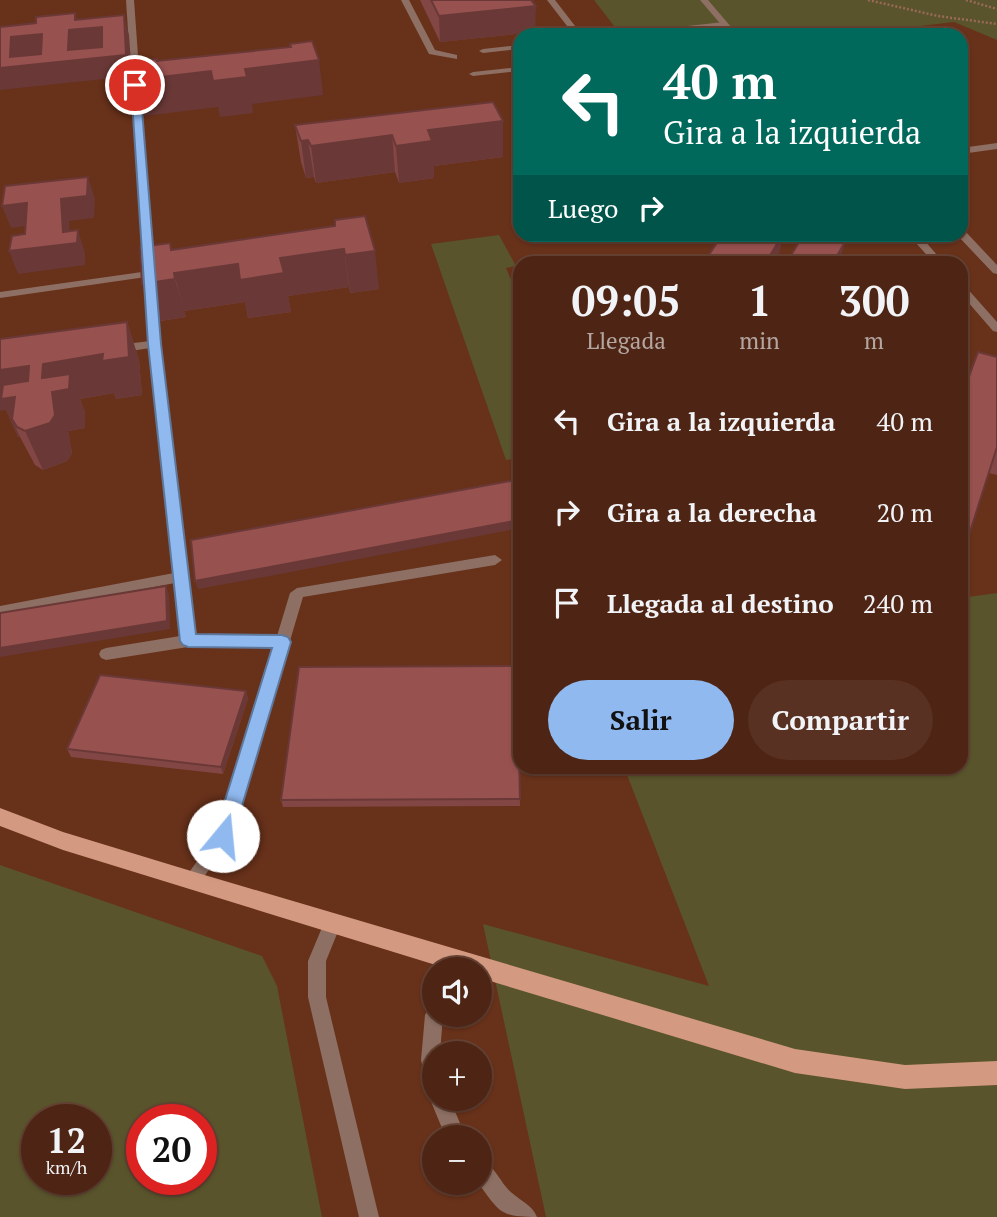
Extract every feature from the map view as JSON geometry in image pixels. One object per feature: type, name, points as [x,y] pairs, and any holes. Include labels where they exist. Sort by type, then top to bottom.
[{"type":"main road","points":[[0,817],[63,841],[332,924],[426,957]]},
{"type":"main road","points":[[492,977],[795,1061],[905,1077],[997,1073]]},
{"type":"street","points":[[130,0],[155,344],[188,641]]},
{"type":"street","points":[[405,0],[432,52],[454,57]]},
{"type":"street","points":[[551,0],[573,28]]},
{"type":"street","points":[[704,0],[728,28]]},
{"type":"street","points":[[118,25],[131,24]]},
{"type":"street","points":[[687,28],[724,24]]},
{"type":"street","points":[[483,51],[513,48]]},
{"type":"street","points":[[473,75],[513,70]]},
{"type":"street","points":[[135,85],[149,83]]},
{"type":"street","points":[[968,150],[997,146]]},
{"type":"street","points":[[968,240],[997,271]]},
{"type":"street","points":[[920,242],[933,256]]},
{"type":"street","points":[[0,295],[149,274]]},
{"type":"street","points":[[968,296],[997,329]]},
{"type":"street","points":[[103,352],[155,344]]},
{"type":"street","points":[[191,881],[223,836],[297,593],[495,560]]},
{"type":"street","points":[[0,611],[180,577]]},
{"type":"street","points":[[106,654],[188,641],[282,642]]},
{"type":"street","points":[[332,924],[317,961],[317,997],[369,1217]]},
{"type":"street","points":[[492,1185],[503,1199],[527,1217]]},
{"type":"path","points":[[868,0],[916,12],[997,24]]},
{"type":"path","points":[[966,0],[997,9]]},
{"type":"shaded area","points":[[594,0],[997,0],[997,40],[954,22],[904,28],[616,28]]},
{"type":"shaded area","points":[[499,235],[513,261],[513,267],[506,268],[513,284],[513,459],[506,460],[431,244]]},
{"type":"shaded area","points":[[997,593],[997,1217],[546,1217],[483,924],[709,986],[627,774],[968,774],[968,597]]},
{"type":"shaded area","points":[[0,865],[262,956],[277,986],[322,1217],[0,1217]]},
{"type":"building","points":[[431,0],[531,0],[536,6],[439,16]]},
{"type":"building","points":[[75,13],[75,20],[124,15],[126,55],[0,68],[0,27],[36,23],[36,17]],"holes":[[[102,27],[102,47],[68,50],[69,30]],[[42,34],[41,54],[10,57],[11,37]]]},
{"type":"building","points":[[312,41],[319,60],[245,69],[247,77],[213,81],[211,71],[135,80],[133,61],[157,61],[291,47],[290,44]]},
{"type":"building","points":[[493,102],[503,121],[428,130],[432,141],[396,146],[392,135],[311,146],[308,140],[301,141],[295,125]]},
{"type":"building","points":[[88,177],[87,196],[61,199],[63,232],[78,230],[77,243],[9,251],[12,236],[25,234],[27,203],[2,206],[5,186]]},
{"type":"building","points":[[365,216],[375,251],[345,255],[344,249],[280,258],[284,273],[240,280],[238,264],[174,273],[175,279],[142,284],[140,247],[170,243],[171,250],[335,226],[335,220]]},
{"type":"building","points":[[718,242],[778,242],[770,256],[708,256]]},
{"type":"building","points":[[799,242],[845,242],[838,254],[846,256],[791,256]]},
{"type":"building","points":[[127,322],[129,357],[102,361],[103,354],[43,364],[42,378],[70,374],[69,389],[52,392],[55,415],[50,423],[25,431],[17,427],[12,419],[15,397],[1,399],[3,385],[28,381],[29,366],[0,370],[0,339]]},
{"type":"building","points":[[978,352],[997,357],[997,447],[968,538],[968,379]]},
{"type":"building","points":[[513,481],[513,521],[195,581],[191,540]]},
{"type":"building","points":[[166,586],[167,621],[0,648],[0,613]]},
{"type":"building","points":[[513,666],[513,774],[519,774],[520,799],[281,800],[299,667]]},
{"type":"building","points":[[100,675],[246,691],[221,767],[67,749]]},
{"type":"route","points":[[135,85],[155,344],[188,641],[282,642],[223,836]]}]
